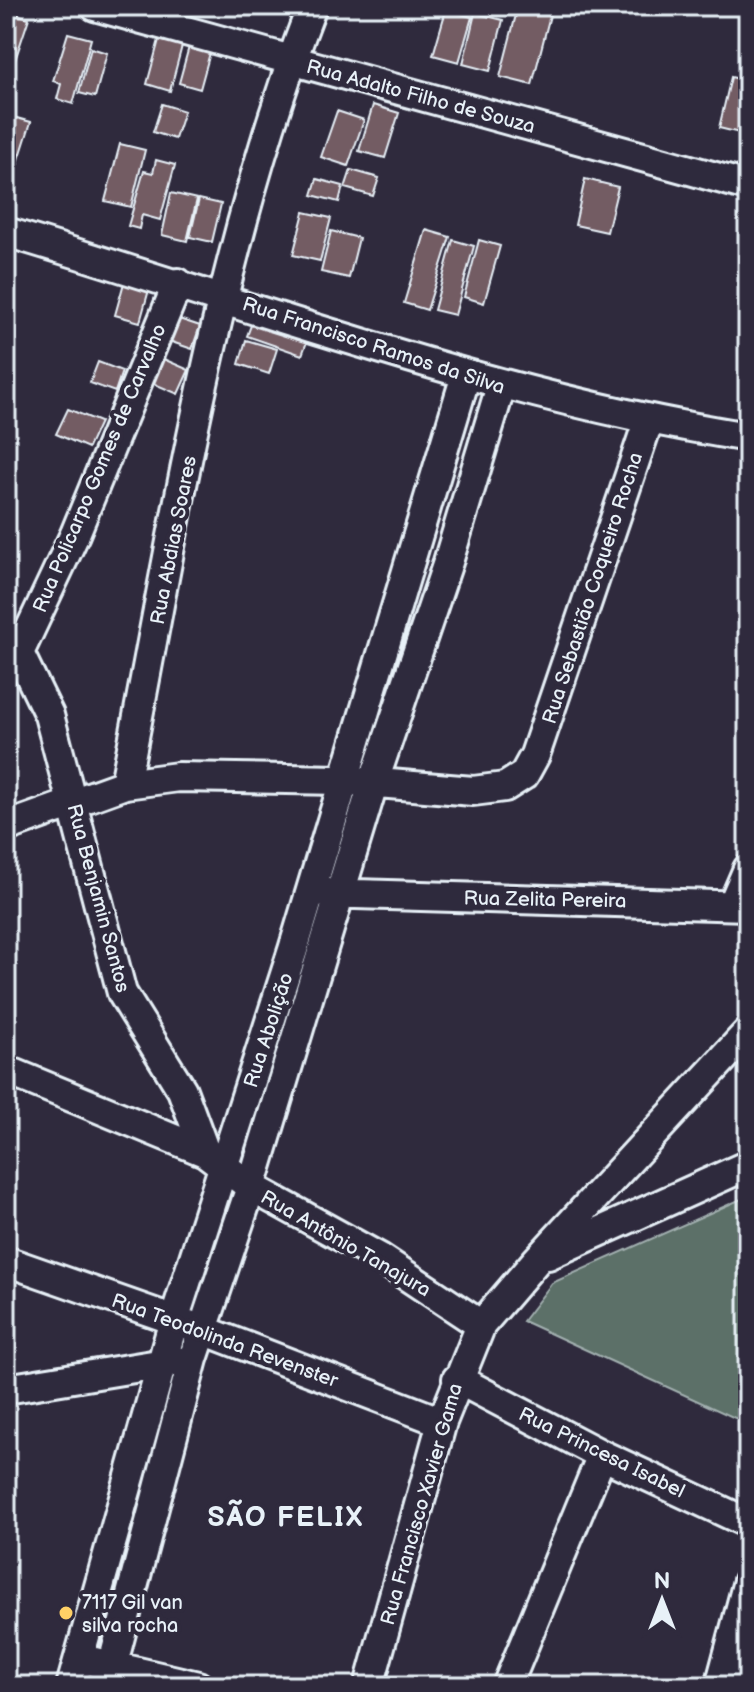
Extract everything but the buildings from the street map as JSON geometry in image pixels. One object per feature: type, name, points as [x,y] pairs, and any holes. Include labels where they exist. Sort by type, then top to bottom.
[{"type":"street","name":"Rua Adalto Filho de Souza","points":[[95,6],[748,186]]},
{"type":"street","name":"Rua Abdias Soares","points":[[125,784],[223,297],[291,60],[312,6]]},
{"type":"street","name":"Rua Francisco Ramos da Silva","points":[[6,232],[501,386],[648,422],[748,437]]},
{"type":"street","name":"Rua Policarpo Gomes de Carvalho","points":[[12,646],[75,534],[178,283]]},
{"type":"street","name":"Rua Abolição","points":[[71,1686],[174,1320],[215,1159],[310,892],[466,375]]},
{"type":"street","name":"Rua Abolição","points":[[110,1676],[193,1359],[251,1187],[342,895],[373,784],[448,562],[501,386]]},
{"type":"street","name":"Rua Sebastião Coqueiro Rocha","points":[[373,784],[473,791],[505,787],[524,775],[535,755],[648,422]]},
{"type":"street","name":"Rua Benjamin Santos","points":[[12,646],[49,715],[122,993],[182,1090],[215,1159]]},
{"type":"street","points":[[6,827],[74,805],[125,784],[178,777],[342,780],[373,784]]},
{"type":"street","points":[[740,905],[748,869]]},
{"type":"street","name":"Rua Zelita Pereira","points":[[310,892],[740,905]]},
{"type":"street","name":"Rua Francisco Xavier Gama","points":[[369,1686],[442,1422],[481,1325],[536,1261],[748,1032]]},
{"type":"street","points":[[6,1070],[215,1159]]},
{"type":"street","name":"Rua Antônio Tanajura","points":[[215,1159],[251,1187],[380,1258],[481,1325]]},
{"type":"street","points":[[536,1261],[748,1165]]},
{"type":"street","name":"Rua Teodolinda Revenster","points":[[6,1261],[203,1330],[442,1422]]},
{"type":"street","points":[[6,1389],[193,1359]]},
{"type":"street","name":"Rua Princesa Isabel","points":[[457,1379],[602,1455],[748,1523]]},
{"type":"street","points":[[507,1686],[602,1455]]},
{"type":"street","points":[[720,1686],[748,1581]]},
{"type":"street","points":[[78,1659],[110,1676],[198,1686]]},
{"type":"green space","points":[[748,1196],[748,1424],[523,1321],[552,1283]]},
{"type":"place","name":"7117 Gil van silva rocha","points":[[66,1613]]},
{"type":"district","name":"SÃO FELIX","points":[[286,1516]]}]
